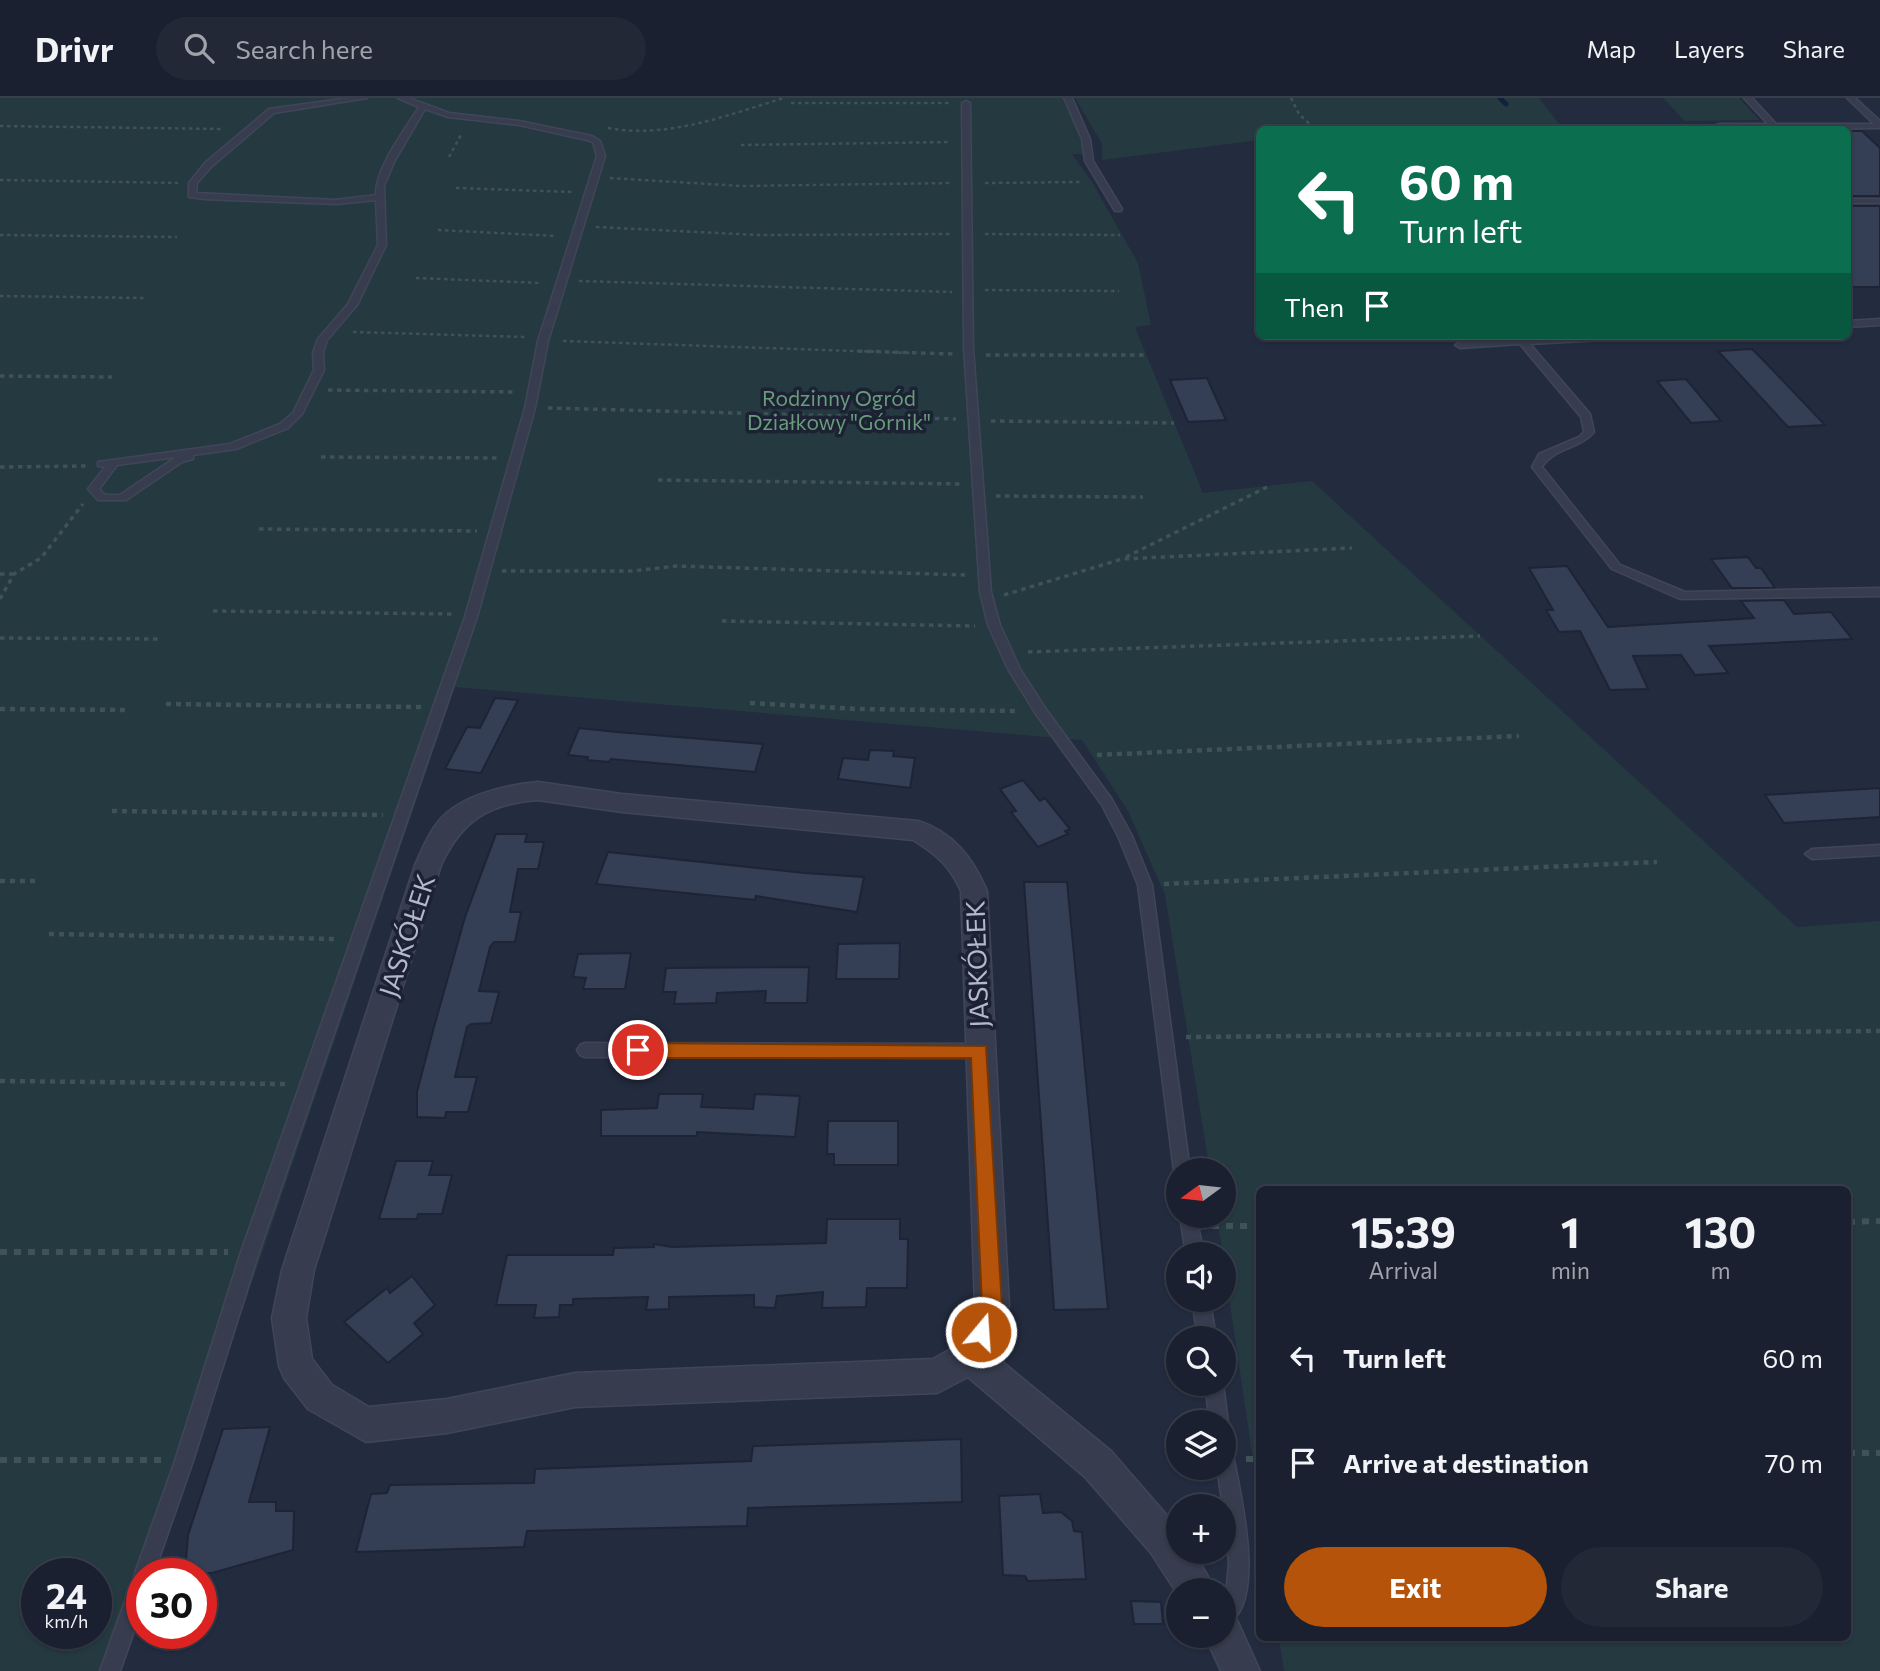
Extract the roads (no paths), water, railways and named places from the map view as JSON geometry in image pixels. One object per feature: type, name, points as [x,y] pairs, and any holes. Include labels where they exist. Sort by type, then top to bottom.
[{"type":"street","name":"JASKÓŁEK","points":[[538,791],[622,803],[918,831],[945,847],[964,864],[974,891],[992,1306],[970,1357],[937,1376],[575,1390],[447,1416],[366,1425],[320,1397],[296,1366],[289,1318],[298,1270],[428,865],[445,830],[474,808],[514,793],[538,791]]},
{"type":"street","points":[[970,1357],[1098,1464],[1164,1540],[1189,1578]]},
{"type":"street","points":[[1230,1648],[1241,1671]]},
{"type":"lane","points":[[363,98],[272,111],[192,183],[192,195],[211,198],[292,199],[330,204],[361,202],[381,196]]},
{"type":"lane","points":[[149,1558],[184,1461],[250,1252],[472,615],[517,458],[560,282],[589,185],[601,156],[596,141],[589,138],[519,123],[448,115],[402,98]]},
{"type":"lane","points":[[1068,98],[1086,139],[1089,161],[1118,209]]},
{"type":"lane","points":[[1748,98],[1774,125]]},
{"type":"lane","points":[[1851,98],[1880,126]]},
{"type":"lane","points":[[966,103],[964,234],[968,355],[981,575],[986,600],[1006,654],[1099,791],[1131,845],[1145,885],[1180,1158]]},
{"type":"lane","points":[[114,462],[93,489],[102,498],[122,498],[178,460],[268,434],[284,426],[297,414],[319,370],[318,353],[323,339],[352,305],[382,244],[380,186],[390,162],[423,107]]},
{"type":"lane","points":[[1720,126],[1880,126]]},
{"type":"lane","points":[[1851,201],[1880,201]]},
{"type":"lane","points":[[1851,324],[1880,322]]},
{"type":"lane","points":[[1460,345],[1542,340]]},
{"type":"lane","points":[[1522,341],[1586,416],[1590,432],[1583,439],[1543,456],[1537,467],[1616,567],[1684,596],[1880,592]]},
{"type":"lane","points":[[102,464],[208,451]]},
{"type":"lane","points":[[1812,854],[1880,850]]},
{"type":"lane","points":[[585,1050],[979,1051]]},
{"type":"lane","points":[[1227,1480],[1240,1577],[1236,1595]]},
{"type":"lane","points":[[110,1671],[126,1626]]},
{"type":"waterway","points":[[1500,98],[1506,104]]},
{"type":"park label","name":"Rodzinny Ogród Działkowy \"Górnik\"","points":[[839,409]]}]
